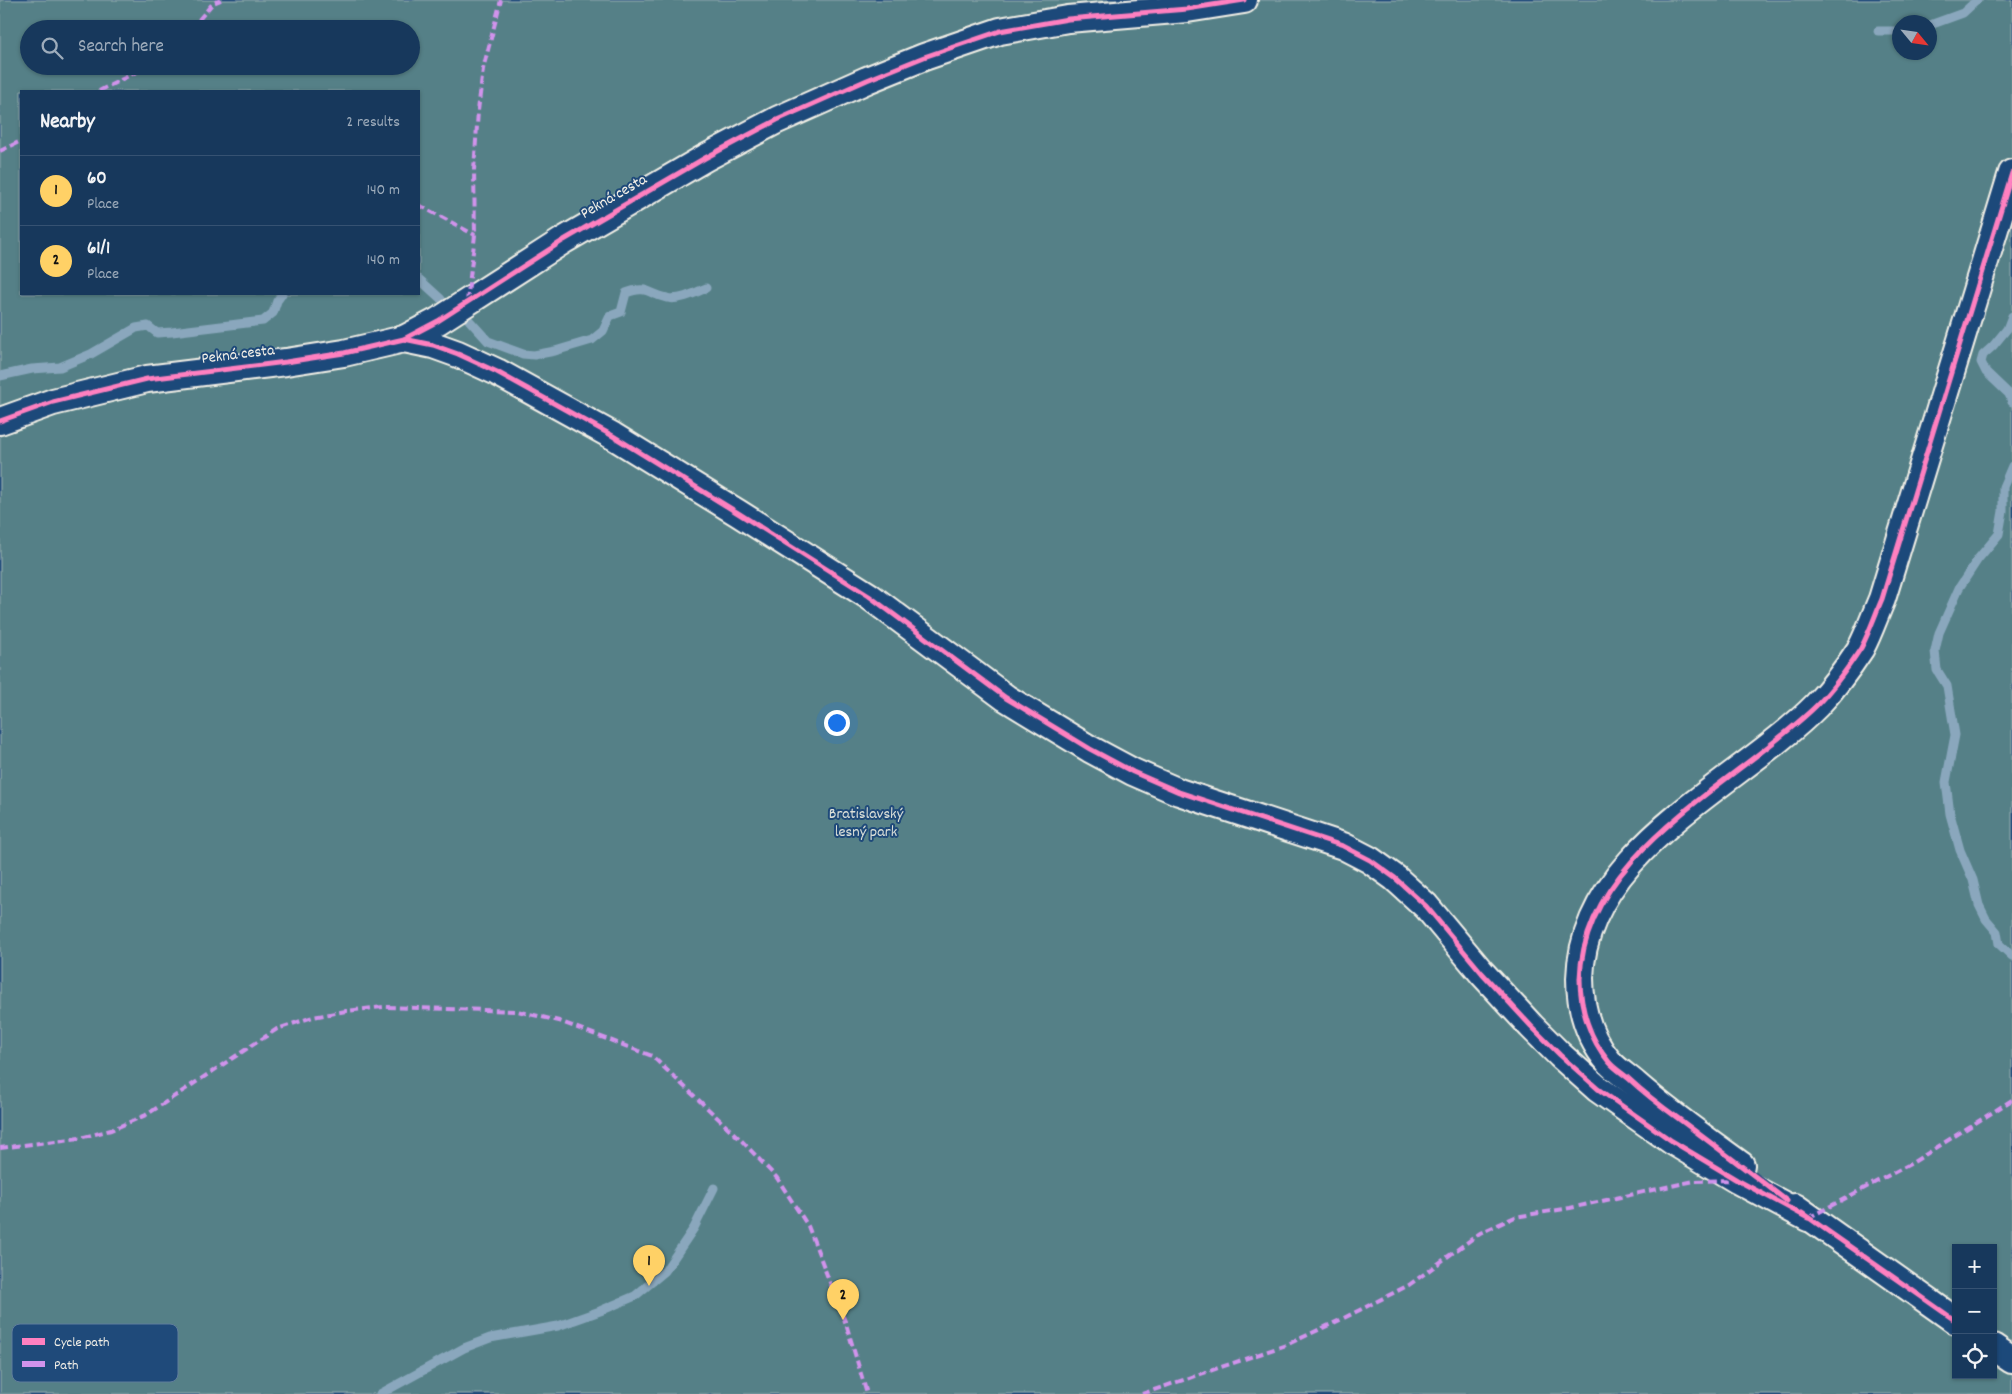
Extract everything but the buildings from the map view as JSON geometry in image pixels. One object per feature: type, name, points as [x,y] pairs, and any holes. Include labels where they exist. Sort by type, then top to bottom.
[{"type":"street","name":"Pekná cesta","points":[[0,421],[53,402],[147,379],[344,353],[404,339],[438,321],[564,240],[705,158],[777,120],[867,80],[924,57],[1000,31],[1068,19],[1187,9],[1244,0]]},
{"type":"street","points":[[1952,1318],[1808,1218],[1650,1097],[1609,1062],[1584,1018],[1580,993],[1581,965],[1587,936],[1602,902],[1618,876],[1642,849],[1683,814],[1784,736],[1817,704],[1840,678],[1861,646],[1882,599],[2012,173]]},
{"type":"street","points":[[404,339],[433,345],[497,372],[613,436],[746,517],[861,591],[1006,698],[1132,772],[1179,792],[1342,846],[1370,860],[1395,878],[1426,906],[1531,1026],[1598,1089],[1672,1141],[1736,1180],[1808,1218]]},
{"type":"street","points":[[1997,1350],[2012,1360]]},
{"type":"green space","name":"Bratislavský lesný park","points":[[0,0],[2012,0],[2012,1394],[0,1394]]},
{"type":"waterway","points":[[1937,22],[1963,13],[1977,0]]},
{"type":"waterway","points":[[1878,31],[1892,31]]},
{"type":"waterway","points":[[420,280],[441,299]]},
{"type":"waterway","points":[[469,320],[488,341],[523,354],[534,355],[592,340],[603,331],[610,316],[621,312],[626,293],[644,290],[672,299],[687,296],[706,288]]},
{"type":"waterway","points":[[0,376],[32,369],[60,367],[91,354],[136,328],[148,326],[157,333],[263,321],[273,313],[281,295]]},
{"type":"waterway","points":[[2012,316],[2007,329],[1983,355],[1981,362],[1986,372],[2009,394],[2012,402]]},
{"type":"waterway","points":[[2012,466],[2003,487],[2003,511],[1999,534],[1978,559],[1959,588],[1939,633],[1935,651],[1937,670],[1947,686],[1955,735],[1946,782],[1950,814],[1960,850],[1973,880],[1979,905],[1986,919],[1997,932],[1999,944],[2012,956]]},
{"type":"waterway","points":[[380,1394],[464,1348],[490,1338],[558,1326],[635,1296],[665,1271],[694,1228],[714,1188]]},
{"type":"marked path","points":[[199,20],[213,3],[221,0]]},
{"type":"marked path","points":[[467,302],[475,235],[474,170],[478,111],[483,69],[501,0]]},
{"type":"marked path","points":[[101,90],[130,75]]},
{"type":"marked path","points":[[0,151],[20,141]]},
{"type":"marked path","points":[[420,206],[475,235]]},
{"type":"marked path","points":[[0,1148],[80,1138],[111,1130],[146,1115],[277,1029],[313,1017],[383,1007],[517,1011],[559,1021],[652,1056],[740,1139],[777,1178],[808,1226],[846,1324],[867,1394]]},
{"type":"marked path","points":[[1808,1218],[1912,1163],[2012,1100]]},
{"type":"marked path","points":[[1142,1394],[1286,1345],[1340,1320],[1409,1285],[1480,1233],[1515,1217],[1570,1208],[1694,1181],[1734,1180]]},
{"type":"cycle path","points":[[0,421],[53,402],[147,379],[344,353],[404,339],[438,321],[564,240],[705,158],[777,120],[867,80],[924,57],[1000,31],[1068,19],[1187,9],[1244,0]]},
{"type":"cycle path","points":[[1787,1201],[1653,1099],[1613,1066],[1602,1053],[1587,1023],[1580,990],[1580,979],[1588,934],[1607,894],[1635,858],[1669,824],[1783,735],[1816,706],[1840,678],[1861,648],[1882,599],[2012,173]]},
{"type":"cycle path","points":[[404,339],[433,345],[497,372],[613,436],[869,596],[1006,698],[1090,749],[1133,772],[1179,792],[1343,846],[1370,860],[1395,878],[1426,906],[1482,973],[1531,1026],[1598,1089],[1672,1141],[1737,1180],[1808,1218]]},
{"type":"cycle path","points":[[1802,1213],[1952,1318]]},
{"type":"place","name":"60","points":[[649,1286]]},
{"type":"place","name":"61/1","points":[[843,1320]]}]
